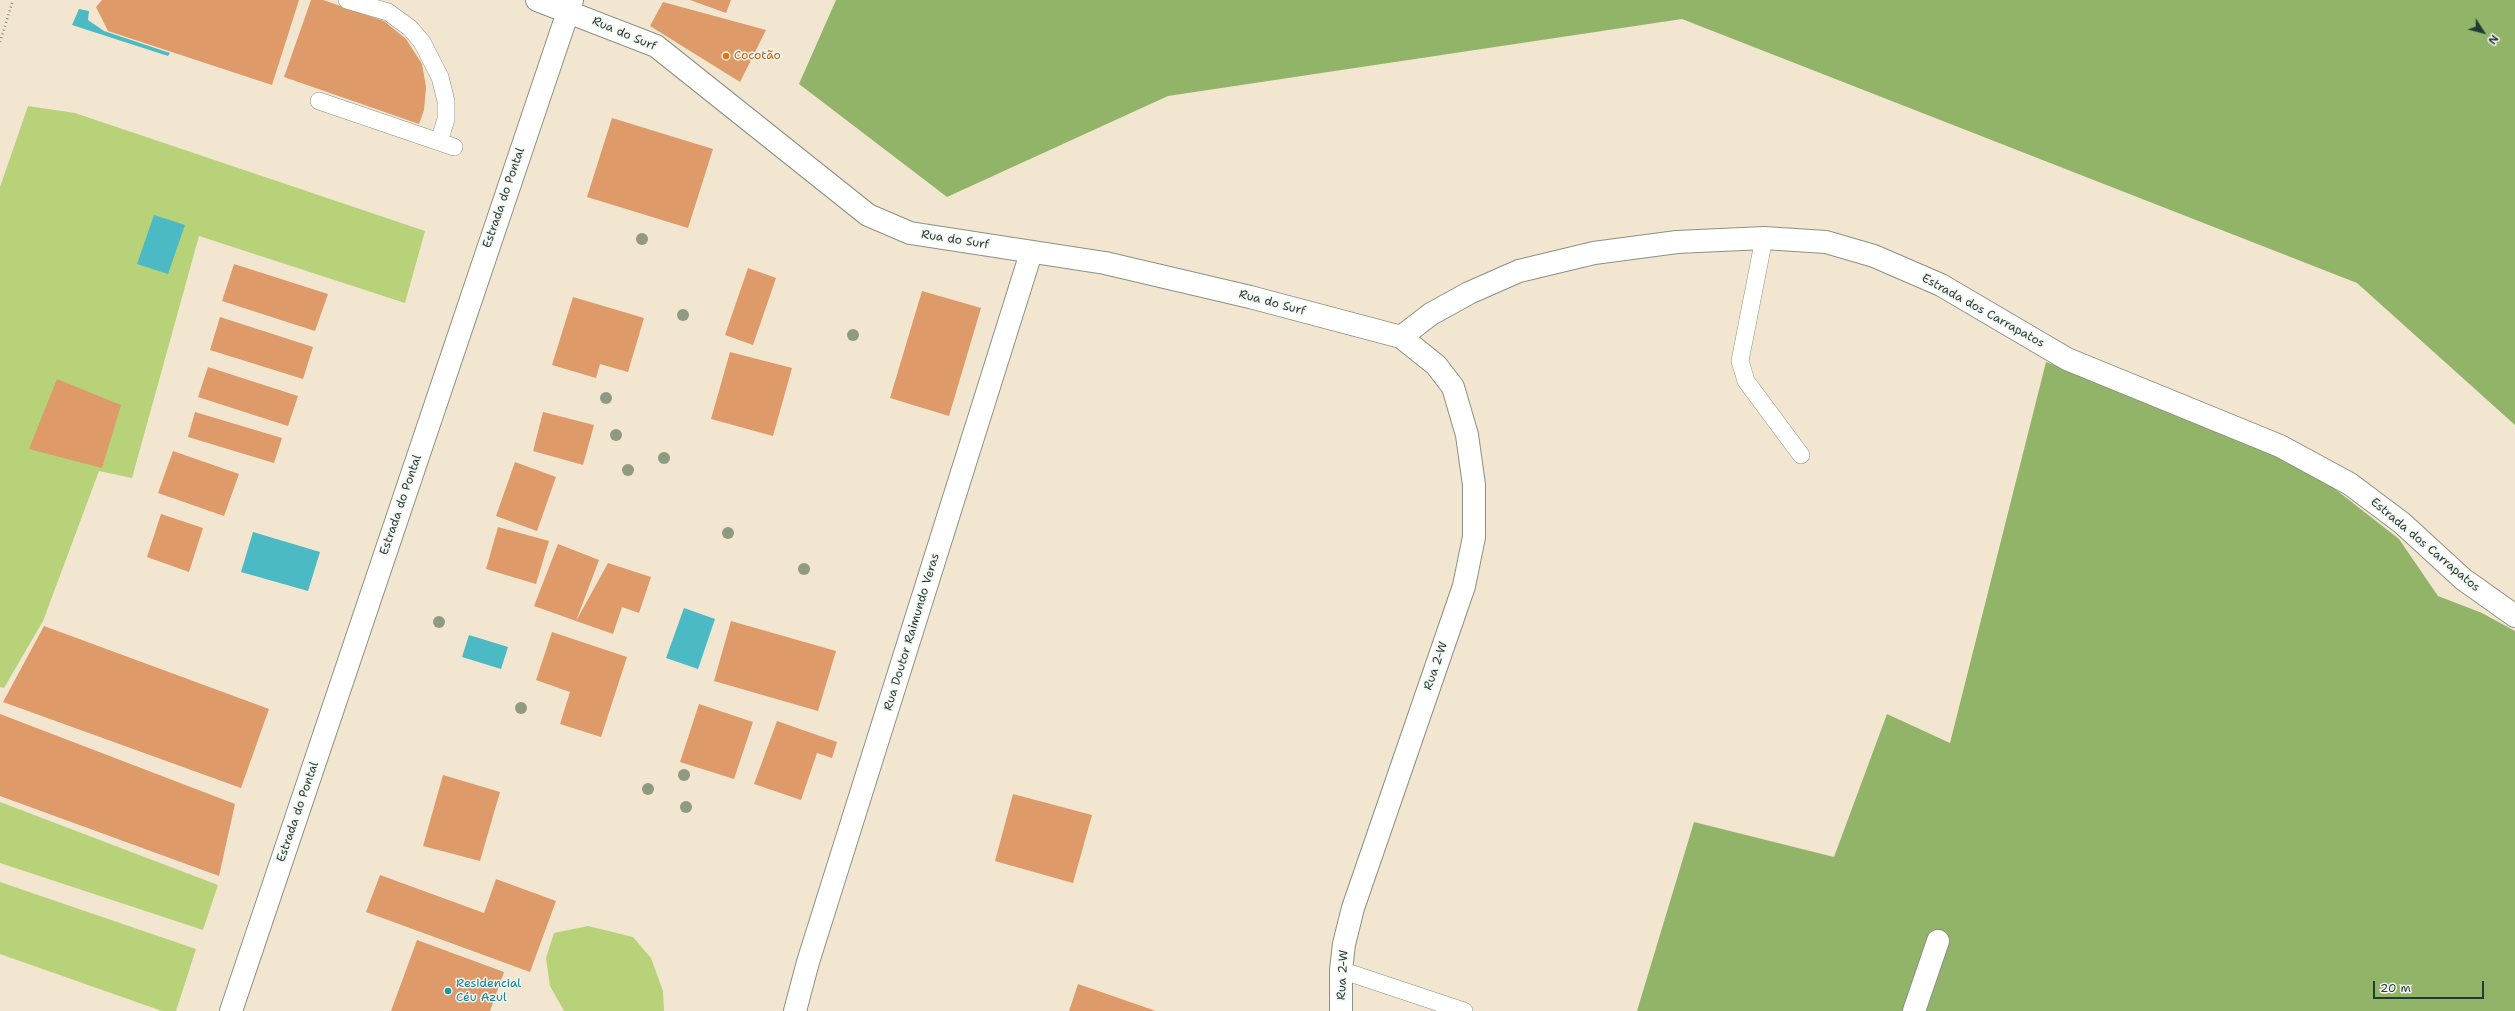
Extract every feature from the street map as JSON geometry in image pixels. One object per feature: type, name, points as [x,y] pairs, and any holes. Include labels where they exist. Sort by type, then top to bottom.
[{"type":"street","points":[[537,0],[570,5]]},
{"type":"street","name":"Rua do Surf","points":[[570,5],[656,46],[868,215],[910,233],[1031,253],[1106,263],[1250,297],[1401,337]]},
{"type":"street","name":"Estrada do Pontal","points":[[231,1011],[570,5]]},
{"type":"street","name":"Estrada dos Carrapatos","points":[[1401,337],[1431,314],[1462,296],[1519,271],[1601,252],[1677,242],[1764,238],[1826,242],[1874,256],[1940,285],[2068,359],[2280,446],[2350,484],[2402,523],[2463,579],[2515,616]]},
{"type":"street","name":"Rua Doutor Raimundo Veras","points":[[795,1011],[808,962],[1031,253]]},
{"type":"street","name":"Rua 2-W","points":[[1341,1011],[1341,970],[1344,944],[1353,908],[1464,586],[1474,537],[1474,485],[1468,435],[1453,387],[1436,365],[1401,337]]},
{"type":"street","points":[[1914,1011],[1938,941]]},
{"type":"lane","points":[[319,101],[446,145],[446,101],[440,77],[422,42],[410,28],[388,12],[347,0]]},
{"type":"lane","points":[[1764,238],[1740,361],[1746,381],[1801,454]]},
{"type":"lane","points":[[1341,970],[1464,1011]]},
{"type":"path","points":[[0,42],[13,0]]},
{"type":"green space","points":[[836,0],[2515,0],[2515,425],[2357,283],[1682,19],[1168,96],[947,197],[799,84]]},
{"type":"green space","points":[[28,106],[75,113],[425,231],[405,303],[199,236],[132,478],[99,471],[43,621],[4,688],[0,687],[0,187]]},
{"type":"green space","points":[[2046,362],[2280,446],[2399,539],[2438,596],[2482,613],[2515,631],[2515,1011],[1637,1011],[1694,822],[1834,857],[1887,714],[1950,743]]},
{"type":"green space","points":[[0,802],[218,885],[203,930],[0,863]]},
{"type":"green space","points":[[0,882],[196,949],[176,1011],[162,1011],[0,954]]},
{"type":"green space","points":[[588,926],[633,937],[651,958],[663,991],[664,1011],[564,1011],[550,986],[546,958],[554,933]]},
{"type":"water","points":[[79,9],[89,11],[88,20],[104,31],[170,53],[168,56],[72,25]]},
{"type":"water","points":[[154,215],[185,225],[168,274],[137,264]]},
{"type":"water","points":[[253,532],[320,552],[308,591],[241,572]]},
{"type":"water","points":[[684,608],[715,619],[698,669],[666,658]]},
{"type":"water","points":[[469,635],[508,647],[501,669],[462,657]]},
{"type":"building","points":[[102,0],[299,0],[272,85],[108,31],[96,7]]},
{"type":"building","points":[[311,0],[323,0],[384,21],[406,39],[422,64],[426,87],[424,110],[419,124],[284,77]]},
{"type":"building","points":[[690,0],[731,0],[726,13]]},
{"type":"building","name":"Cocotão","points":[[663,2],[766,30],[740,82],[650,26]]},
{"type":"building","points":[[612,118],[713,149],[688,228],[587,197]]},
{"type":"building","points":[[234,264],[328,294],[315,331],[222,301]]},
{"type":"building","points":[[748,268],[776,278],[753,345],[725,335]]},
{"type":"building","points":[[922,291],[981,308],[949,416],[890,398]]},
{"type":"building","points":[[573,297],[644,318],[628,372],[600,364],[596,378],[552,365]]},
{"type":"building","points":[[220,317],[313,347],[303,379],[210,350]]},
{"type":"building","points":[[730,352],[792,368],[773,436],[711,419]]},
{"type":"building","points":[[208,367],[298,396],[288,426],[198,397]]},
{"type":"building","points":[[57,379],[121,405],[102,468],[29,449]]},
{"type":"building","points":[[195,412],[282,438],[274,463],[188,437]]},
{"type":"building","points":[[543,412],[594,425],[583,465],[533,451]]},
{"type":"building","points":[[173,451],[239,474],[224,516],[158,493]]},
{"type":"building","points":[[515,462],[556,477],[537,531],[496,516]]},
{"type":"building","points":[[161,514],[203,528],[189,572],[147,557]]},
{"type":"building","points":[[498,527],[549,541],[536,584],[486,569]]},
{"type":"building","points":[[558,544],[599,560],[576,621],[534,606]]},
{"type":"building","points":[[608,563],[651,577],[639,613],[622,607],[613,634],[576,621]]},
{"type":"building","points":[[731,621],[836,651],[818,711],[714,681]]},
{"type":"building","points":[[44,626],[269,709],[241,788],[3,702]]},
{"type":"building","points":[[552,632],[627,657],[601,737],[560,724],[570,692],[536,680]]},
{"type":"building","points":[[699,704],[753,722],[734,779],[680,762]]},
{"type":"building","points":[[0,714],[235,804],[219,876],[0,796]]},
{"type":"building","points":[[777,721],[837,742],[832,758],[817,753],[801,800],[754,784]]},
{"type":"building","points":[[443,775],[500,792],[480,861],[423,846]]},
{"type":"building","points":[[1013,794],[1092,815],[1073,883],[995,861]]},
{"type":"building","points":[[380,875],[484,913],[496,879],[556,901],[530,972],[366,912]]},
{"type":"building","name":"Residencial Céu Azul","points":[[417,940],[504,972],[490,1011],[391,1011]]},
{"type":"building","points":[[1078,984],[1156,1011],[1069,1011]]},
{"type":"place","name":"Cocotão","points":[[726,56]]},
{"type":"place","name":"Residencial Céu Azul","points":[[448,991]]}]
